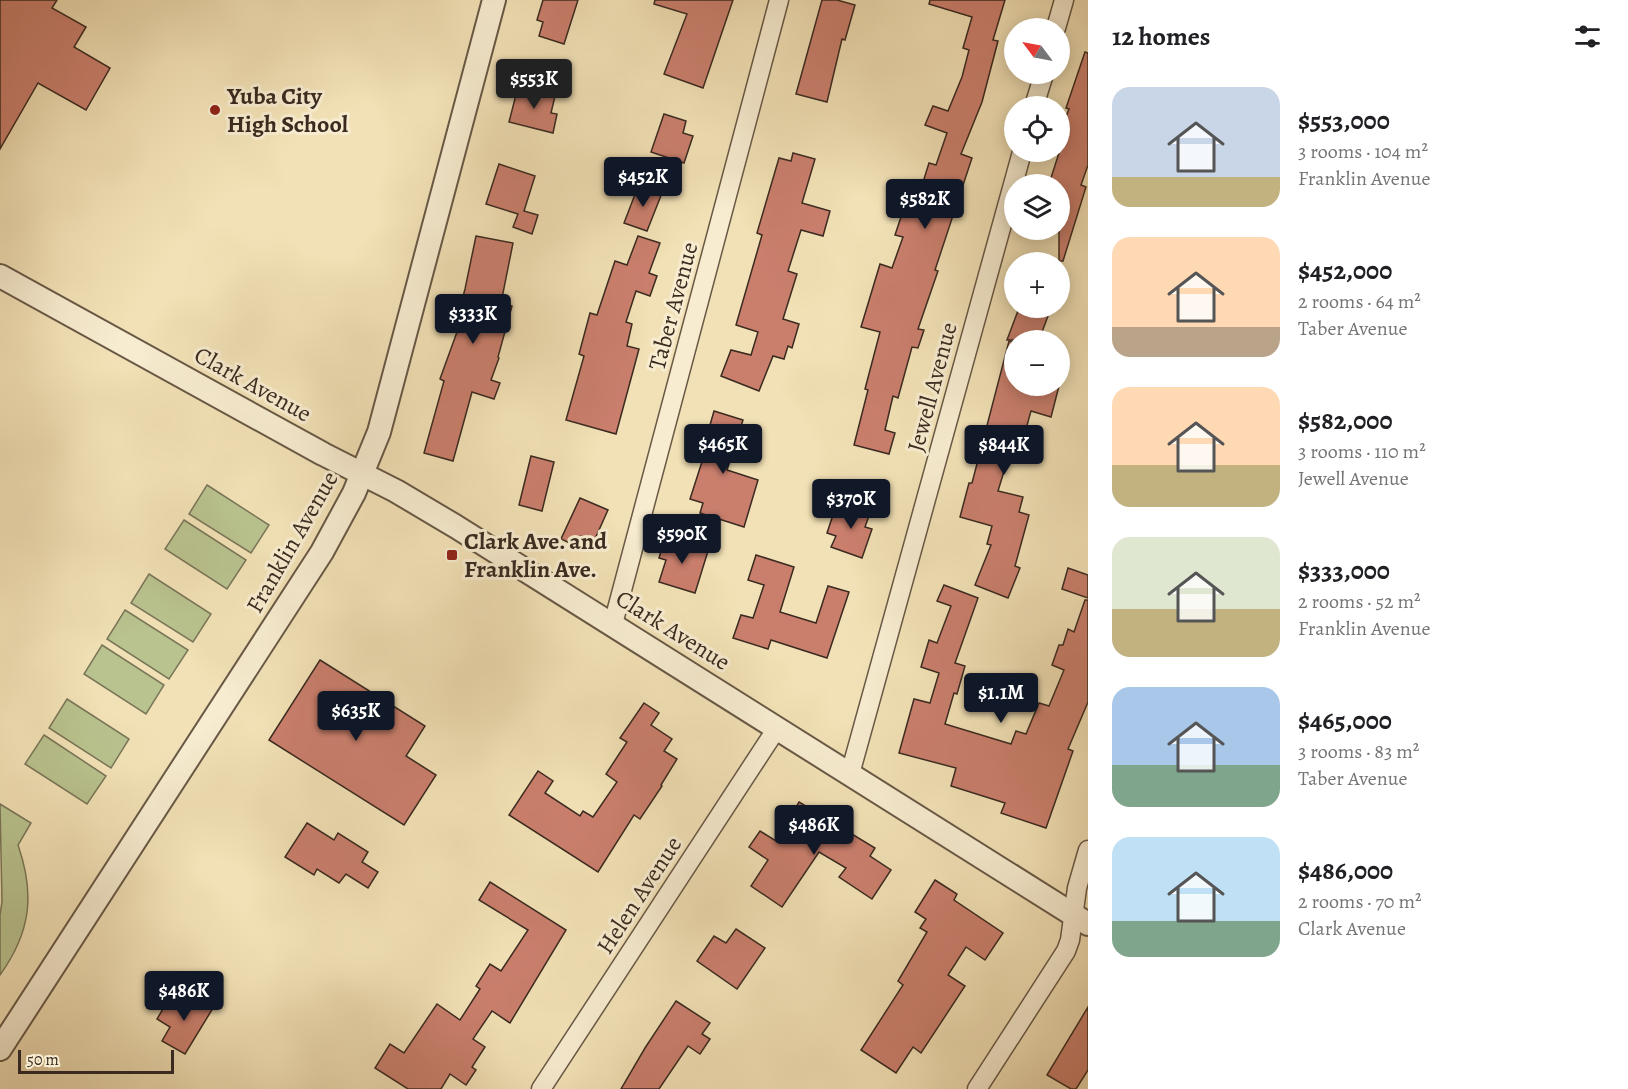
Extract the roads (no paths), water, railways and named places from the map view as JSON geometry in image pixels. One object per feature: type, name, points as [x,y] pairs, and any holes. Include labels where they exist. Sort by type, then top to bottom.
[{"type":"street","name":"Franklin Avenue","points":[[0,1049],[322,552],[363,474],[379,432],[494,0]]},
{"type":"street","name":"Taber Avenue","points":[[613,624],[779,0]]},
{"type":"street","points":[[1059,18],[1064,0]]},
{"type":"street","name":"Jewell Avenue","points":[[850,774],[1019,162]]},
{"type":"street","name":"Clark Avenue","points":[[0,276],[455,526],[1080,919]]},
{"type":"street","name":"Helen Avenue","points":[[541,1089],[777,728]]},
{"type":"street","points":[[976,1089],[1062,959],[1080,919],[1077,888],[1088,850]]},
{"type":"place","name":"Yuba City High School","points":[[215,110]]},
{"type":"place","name":"Clark Ave. and Franklin Ave.","points":[[452,555]]}]
